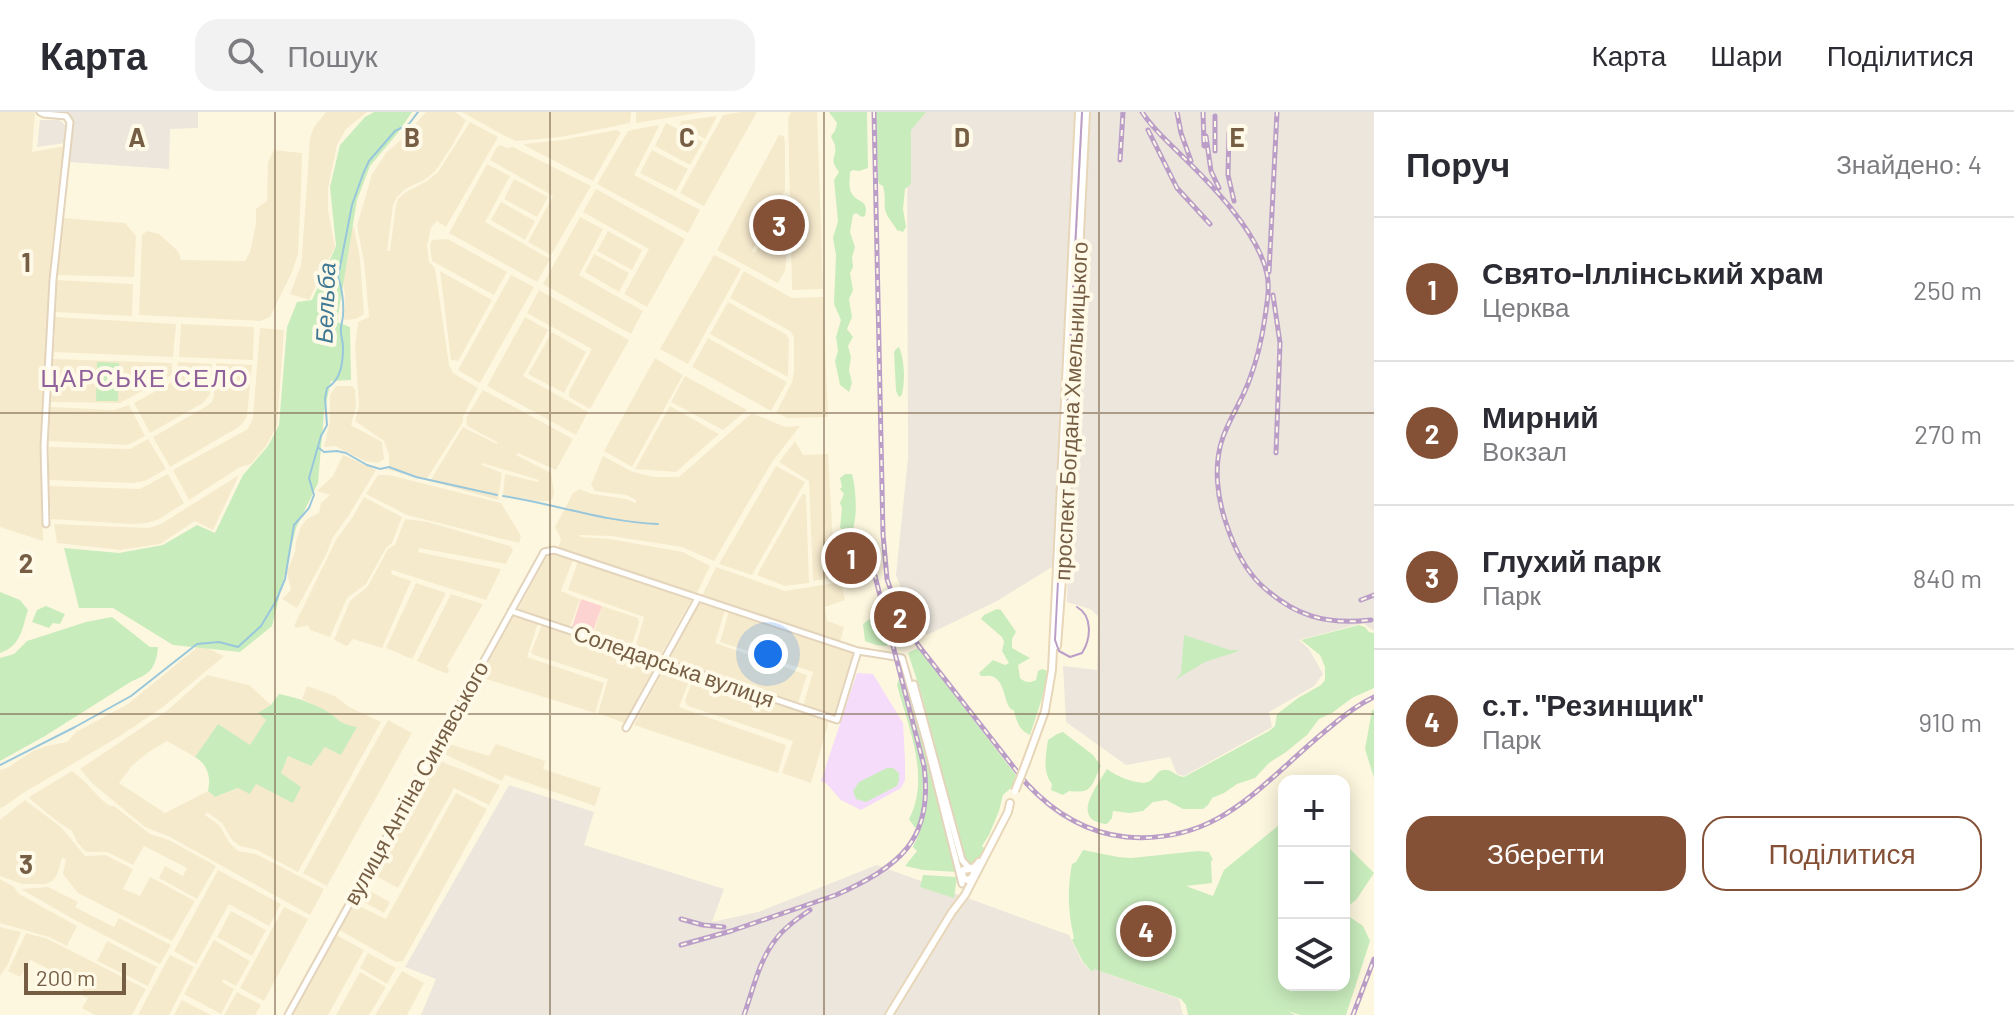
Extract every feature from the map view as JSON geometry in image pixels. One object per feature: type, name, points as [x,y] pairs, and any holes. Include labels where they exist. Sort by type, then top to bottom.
[{"type":"main road","name":"проспект Богдана Хмельницького","points":[[1045,708],[1052,670],[1079,112]]},
{"type":"main road","name":"проспект Богдана Хмельницького","points":[[889,1015],[960,901],[1008,812],[1051,689],[1062,598],[1086,112]]},
{"type":"main road","name":"проспект Богдана Хмельницького","points":[[952,912],[961,894],[965,868],[973,873]]},
{"type":"main road","points":[[962,875],[966,880],[973,873]]},
{"type":"street","points":[[40,112],[66,116],[70,122],[53,280],[44,446],[46,524]]},
{"type":"street","name":"вулиця Антіна Синявського","points":[[288,1015],[544,552],[554,550],[698,598]]},
{"type":"street","points":[[626,728],[698,598],[858,651],[902,658],[909,666],[918,695],[962,860],[973,873]]},
{"type":"street","name":"Соледарська вулиця","points":[[511,611],[837,720],[858,651]]},
{"type":"street","points":[[902,658],[962,884]]},
{"type":"street","points":[[947,824],[962,875]]},
{"type":"shaded area","points":[[0,112],[35,112],[32,152],[65,146],[52,244],[42,446],[43,541],[0,527]]},
{"type":"shaded area","points":[[43,112],[198,112],[198,128],[170,129],[169,169],[69,162],[73,129],[69,115]]},
{"type":"shaded area","points":[[326,112],[367,112],[346,129],[337,145],[328,188],[328,210],[335,247],[309,300],[290,294],[301,265],[310,138]]},
{"type":"shaded area","points":[[426,112],[455,112],[466,120],[436,170],[397,197],[393,205],[387,251],[390,251],[398,199],[438,172],[470,122],[498,137],[446,227],[437,221],[431,227],[427,245],[429,262],[435,268],[449,365],[453,373],[478,388],[463,416],[463,422],[426,480],[389,470],[389,455],[384,441],[355,421],[359,407],[355,347],[358,322],[369,317],[357,226],[372,174],[386,153]]},
{"type":"shaded area","points":[[462,112],[631,112],[630,123],[561,137],[516,141]]},
{"type":"shaded area","points":[[636,112],[704,112],[636,123]]},
{"type":"shaded area","points":[[757,112],[704,206],[680,193],[723,115]]},
{"type":"shaded area","points":[[791,112],[817,112],[823,289],[792,290],[788,118]]},
{"type":"shaded area","points":[[907,112],[1374,112],[1374,631],[1363,623],[1299,640],[1309,649],[1323,674],[1314,686],[1269,712],[1272,727],[1184,776],[1177,774],[1170,757],[1126,765],[1066,722],[1063,666],[1097,670],[1098,616],[1090,609],[1067,602],[1068,564],[1052,567],[997,601],[927,635],[908,608],[896,575],[908,458]]},
{"type":"shaded area","points":[[717,116],[705,139],[680,125],[681,121]]},
{"type":"shaded area","points":[[40,120],[59,120],[64,124],[67,129],[65,143],[37,147]]},
{"type":"shaded area","points":[[666,123],[703,142],[690,165],[655,146]]},
{"type":"shaded area","points":[[657,125],[634,175],[700,210],[688,233],[597,184],[628,131]]},
{"type":"shaded area","points":[[616,130],[621,132],[593,181],[524,145],[562,140]]},
{"type":"shaded area","points":[[779,135],[784,136],[785,144],[785,190],[752,251],[755,253],[762,241],[787,253],[785,271],[778,283],[717,250]]},
{"type":"shaded area","points":[[501,145],[513,147],[591,186],[551,255],[528,242],[553,196],[490,160]]},
{"type":"shaded area","points":[[274,150],[302,153],[298,254],[270,317],[261,321],[139,315],[142,235],[147,231],[159,234],[178,251],[181,260],[245,261],[256,224],[256,209],[267,201],[268,162]]},
{"type":"shaded area","points":[[652,150],[688,169],[676,191],[640,173]]},
{"type":"shaded area","points":[[487,164],[510,176],[485,222],[550,259],[537,282],[449,233]]},
{"type":"shaded area","points":[[514,179],[548,197],[537,217],[504,199]]},
{"type":"shaded area","points":[[596,189],[685,239],[647,307],[624,294],[649,249],[583,212]]},
{"type":"shaded area","points":[[501,202],[535,221],[525,240],[491,220]]},
{"type":"shaded area","points":[[580,217],[603,229],[579,275],[643,311],[631,334],[543,284]]},
{"type":"shaded area","points":[[63,218],[125,223],[136,236],[134,277],[56,275]]},
{"type":"shaded area","points":[[351,227],[354,227],[360,259],[364,314],[356,319],[344,320],[345,293],[341,277]]},
{"type":"shaded area","points":[[608,231],[642,250],[632,270],[597,251]]},
{"type":"shaded area","points":[[448,239],[507,272],[494,295],[432,261],[432,240]]},
{"type":"shaded area","points":[[594,254],[629,273],[619,292],[585,272]]},
{"type":"shaded area","points":[[714,255],[741,269],[688,364],[660,349]]},
{"type":"shaded area","points":[[440,271],[492,300],[458,361],[451,360]]},
{"type":"shaded area","points":[[744,271],[792,298],[823,297],[828,417],[788,418],[776,413],[792,382],[794,337],[790,331],[730,298]]},
{"type":"shaded area","points":[[511,275],[534,287],[480,383],[458,370]]},
{"type":"shaded area","points":[[56,280],[133,284],[132,316],[54,312]]},
{"type":"shaded area","points":[[539,290],[629,340],[590,409],[569,397],[569,392],[592,349],[527,313]]},
{"type":"shaded area","points":[[728,302],[787,335],[788,377],[710,334]]},
{"type":"shaded area","points":[[55,317],[176,324],[173,357],[54,352]]},
{"type":"shaded area","points":[[525,317],[548,330],[523,376],[588,412],[576,435],[487,386]]},
{"type":"shaded area","points":[[181,324],[254,327],[253,360],[179,357]]},
{"type":"shaded area","points":[[260,328],[284,330],[277,426],[251,464],[240,467],[189,500],[173,470],[248,429],[253,418]]},
{"type":"shaded area","points":[[552,332],[586,352],[564,393],[528,374]]},
{"type":"shaded area","points":[[708,338],[787,382],[771,411],[692,367]]},
{"type":"shaded area","points":[[655,358],[683,375],[632,467],[604,451]]},
{"type":"shaded area","points":[[53,359],[172,363],[172,375],[120,403],[51,402]]},
{"type":"shaded area","points":[[178,362],[212,364],[210,394],[203,403],[150,433],[134,403],[174,381]]},
{"type":"shaded area","points":[[216,363],[252,365],[247,417],[237,428],[170,467],[153,437],[212,402]]},
{"type":"shaded area","points":[[685,376],[747,410],[723,430],[671,402]]},
{"type":"shaded area","points":[[336,386],[352,386],[355,390],[356,407],[351,425],[382,442],[384,459],[378,463],[365,461],[335,446],[324,447],[330,421],[330,395]]},
{"type":"shaded area","points":[[483,390],[573,439],[556,470],[518,453],[516,455],[551,473],[554,492],[550,501],[503,495],[505,474],[539,480],[482,463],[502,473],[498,500],[430,481],[463,427],[497,444],[467,426],[466,418]]},
{"type":"shaded area","points":[[129,405],[145,436],[128,445],[49,441],[50,407],[114,410]]},
{"type":"shaded area","points":[[670,406],[719,434],[676,472],[635,469]]},
{"type":"shaded area","points":[[752,413],[785,427],[800,426],[772,462],[714,561],[682,547],[611,536],[579,535],[683,552],[710,566],[696,595],[558,549],[561,539],[555,527],[573,493],[580,489],[636,503],[626,495],[595,491],[591,485],[603,456],[633,472],[654,477],[679,477]]},
{"type":"shaded area","points":[[148,439],[166,469],[145,481],[49,480],[49,447],[130,449]]},
{"type":"shaded area","points":[[795,441],[803,455],[828,454],[838,577],[813,581],[809,481],[779,462]]},
{"type":"shaded area","points":[[343,455],[376,470],[333,537],[297,608],[282,599],[291,590],[287,572],[296,541],[301,526],[319,513],[321,503],[330,495],[317,491],[333,476]]},
{"type":"shaded area","points":[[776,466],[805,482],[752,575],[719,564]]},
{"type":"shaded area","points":[[168,474],[184,503],[159,519],[131,524],[51,519],[49,486],[140,489]]},
{"type":"shaded area","points":[[239,475],[213,530],[195,521],[160,544],[120,550],[57,543],[54,524],[149,528],[161,524]]},
{"type":"shaded area","points":[[378,475],[389,475],[501,503],[521,536],[519,543],[407,515],[366,494]]},
{"type":"shaded area","points":[[803,493],[806,495],[809,583],[785,586],[757,575]]},
{"type":"shaded area","points":[[364,497],[402,517],[392,543],[366,584],[347,598],[330,637],[310,630],[308,625],[297,628],[294,626],[336,540]]},
{"type":"shaded area","points":[[405,519],[428,522],[510,546],[513,550],[506,564],[419,548],[418,552],[501,569],[486,600],[392,570],[391,574],[411,581],[382,648],[353,639],[347,646],[334,640],[350,601],[368,586],[388,549],[395,545]]},
{"type":"shaded area","points":[[551,553],[573,560],[561,591],[580,599],[570,627],[518,610],[547,555]]},
{"type":"shaded area","points":[[578,561],[691,600],[660,656],[635,648],[644,617],[568,590]]},
{"type":"shaded area","points":[[716,567],[785,591],[841,582],[845,600],[825,607],[827,621],[844,627],[840,642],[702,596]]},
{"type":"shaded area","points":[[416,583],[446,593],[412,659],[386,648]]},
{"type":"shaded area","points":[[451,594],[483,604],[447,666],[447,674],[417,661]]},
{"type":"shaded area","points":[[581,599],[602,606],[592,634],[572,627]]},
{"type":"shaded area","points":[[700,602],[725,610],[715,643],[807,675],[798,703],[669,659]]},
{"type":"shaded area","points":[[602,606],[638,618],[631,647],[593,635]]},
{"type":"shaded area","points":[[729,611],[852,652],[832,716],[803,706],[813,672],[720,642]]},
{"type":"shaded area","points":[[514,615],[538,623],[527,657],[604,683],[595,713],[480,677]]},
{"type":"shaded area","points":[[542,625],[657,662],[624,723],[598,713],[608,679],[531,652]]},
{"type":"shaded area","points":[[200,645],[224,656],[163,707],[120,736],[0,807],[0,770],[33,751],[67,742],[76,732],[128,704]]},
{"type":"shaded area","points":[[665,667],[691,676],[679,707],[786,745],[778,773],[634,725]]},
{"type":"shaded area","points":[[857,673],[873,674],[903,723],[905,760],[905,780],[901,788],[861,810],[841,800],[821,781]]},
{"type":"shaded area","points":[[207,675],[249,685],[271,705],[250,746],[218,724],[195,757],[167,741],[132,766],[119,783],[165,813],[208,791],[215,797],[280,773],[289,755],[310,766],[325,747],[356,727],[341,724],[328,712],[302,699],[307,686],[335,696],[349,707],[381,722],[298,872],[257,850],[240,846],[232,840],[222,823],[207,812],[205,815],[219,825],[238,851],[256,854],[324,889],[310,915],[170,837],[145,827],[93,784],[80,769],[168,710]]},
{"type":"shaded area","points":[[694,676],[829,721],[811,783],[782,773],[793,741],[688,706],[685,701]]},
{"type":"shaded area","points":[[388,720],[412,733],[327,886],[303,873]]},
{"type":"shaded area","points":[[442,742],[489,756],[496,744],[545,761],[543,769],[601,788],[595,806],[505,775],[502,781],[438,751]]},
{"type":"shaded area","points":[[435,759],[500,785],[489,805],[454,788],[398,888],[372,874]]},
{"type":"shaded area","points":[[72,771],[102,800],[150,834],[169,840],[216,866],[197,899],[159,878],[165,866],[183,876],[187,868],[144,846],[133,865],[107,852],[86,852],[72,831],[30,799]]},
{"type":"shaded area","points":[[509,785],[594,812],[584,845],[724,889],[712,922],[758,912],[877,865],[1069,935],[1082,962],[1092,972],[1094,969],[1179,999],[1183,1015],[421,1015],[436,979],[405,967]]},
{"type":"shaded area","points":[[456,793],[487,809],[403,961],[396,962],[341,931],[355,904],[386,919]]},
{"type":"shaded area","points":[[25,800],[61,827],[85,856],[105,855],[133,869],[123,889],[140,896],[150,877],[195,901],[172,941],[78,893],[63,874],[66,859],[62,858],[57,875],[45,884],[22,884],[0,876],[0,820]]},
{"type":"shaded area","points":[[218,870],[281,904],[269,926],[229,904],[196,964],[174,951]]},
{"type":"shaded area","points":[[0,879],[19,894],[77,926],[67,946],[49,937],[0,923]]},
{"type":"shaded area","points":[[48,887],[78,902],[75,907],[114,927],[119,918],[171,945],[160,964],[21,889]]},
{"type":"shaded area","points":[[364,888],[390,902],[384,913],[358,899]]},
{"type":"shaded area","points":[[284,907],[308,919],[264,1001],[240,988]]},
{"type":"shaded area","points":[[231,911],[266,930],[252,956],[217,937]]},
{"type":"shaded area","points":[[0,927],[21,932],[0,976]]},
{"type":"shaded area","points":[[26,933],[48,939],[146,989],[132,1015],[95,1015],[82,1008],[88,998],[81,995],[84,986],[30,960],[20,977],[8,971]]},
{"type":"shaded area","points":[[336,935],[364,950],[328,1015],[292,1015]]},
{"type":"shaded area","points":[[214,940],[250,961],[236,986],[223,979],[222,982],[234,989],[221,1014],[184,994]]},
{"type":"shaded area","points":[[107,941],[157,967],[148,986],[97,961]]},
{"type":"shaded area","points":[[368,953],[396,968],[387,984],[360,968]]},
{"type":"shaded area","points":[[170,955],[194,967],[169,1015],[138,1015]]},
{"type":"shaded area","points":[[402,971],[424,983],[407,1015],[375,1015]]},
{"type":"shaded area","points":[[360,972],[386,987],[369,1015],[336,1015]]},
{"type":"shaded area","points":[[237,992],[261,1005],[255,1015],[224,1015]]},
{"type":"shaded area","points":[[182,1000],[211,1015],[174,1015]]},
{"type":"green space","points":[[374,112],[412,112],[370,166],[357,200],[337,322],[350,327],[351,380],[331,381],[324,413],[318,483],[296,528],[272,626],[240,652],[173,645],[113,608],[79,608],[64,548],[119,553],[163,545],[197,525],[215,533],[243,475],[268,446],[279,425],[287,327],[297,302],[312,300],[336,246],[330,187],[340,145],[365,117]]},
{"type":"green space","points":[[829,112],[867,112],[868,168],[850,172],[851,192],[864,204],[866,211],[862,217],[856,213],[853,215],[850,232],[855,247],[850,273],[852,317],[847,329],[853,337],[848,346],[852,383],[849,392],[840,385],[835,361],[838,351],[836,337],[841,320],[834,304],[836,255],[833,238],[838,221],[834,180],[839,172],[833,161],[835,146],[831,136],[837,123]]},
{"type":"green space","points":[[876,112],[926,112],[911,130],[911,184],[905,189],[903,209],[906,227],[903,232],[897,230],[886,213],[883,186],[878,180]]},
{"type":"green space","points":[[784,211],[787,246],[766,235],[776,215]]},
{"type":"green space","points":[[899,347],[904,377],[902,395],[899,397],[894,352]]},
{"type":"green space","points":[[97,362],[119,363],[118,401],[96,401]]},
{"type":"green space","points":[[852,474],[855,495],[855,519],[849,532],[840,528],[840,503],[844,494],[840,489],[840,478]]},
{"type":"green space","points":[[0,592],[20,600],[28,610],[17,641],[0,653]]},
{"type":"green space","points":[[885,604],[894,614],[896,627],[910,641],[895,641]]},
{"type":"green space","points":[[46,606],[65,614],[60,624],[53,623],[49,628],[32,622],[37,610]]},
{"type":"green space","points":[[997,609],[1001,610],[1016,632],[1012,648],[1030,658],[1018,665],[1020,678],[1032,682],[1036,680],[1038,671],[1048,671],[1030,735],[1017,722],[1002,686],[994,677],[979,673],[993,660],[1005,665],[1009,663],[1002,651],[1002,637],[981,619]]},
{"type":"green space","points":[[112,617],[150,647],[158,647],[151,669],[0,761],[0,658],[14,654],[27,641]]},
{"type":"green space","points":[[871,618],[881,622],[887,646],[865,641],[863,624]]},
{"type":"green space","points":[[1359,625],[1374,633],[1374,688],[1319,719],[1307,735],[1269,763],[1255,778],[1212,798],[1203,809],[1183,809],[1166,800],[1153,802],[1143,811],[1113,811],[1107,824],[1090,817],[1089,802],[1107,769],[1140,783],[1150,781],[1163,770],[1184,777],[1269,731],[1275,726],[1277,714],[1325,680],[1325,667],[1320,655],[1301,640]]},
{"type":"green space","points":[[1184,635],[1239,650],[1205,662],[1175,680],[1181,673]]},
{"type":"green space","points":[[918,648],[1016,775],[1012,787],[1003,795],[982,846],[985,849],[976,865],[970,865],[963,857],[908,653]]},
{"type":"green space","points":[[905,673],[958,872],[905,866],[917,851],[913,847],[917,831],[909,819],[915,803],[918,769],[897,685]]},
{"type":"green space","points":[[279,694],[312,704],[341,722],[357,727],[341,755],[325,747],[311,766],[288,756],[281,773],[301,787],[293,803],[256,784],[250,794],[238,788],[215,797],[208,791],[206,768],[195,757],[218,724],[250,745],[266,720],[258,713],[271,705]]},
{"type":"green space","points":[[1374,710],[1374,778],[1365,749]]},
{"type":"green space","points":[[1063,732],[1093,755],[1101,766],[1091,787],[1063,795],[1051,790],[1046,763],[1048,740]]},
{"type":"green space","points":[[887,768],[899,773],[897,786],[866,802],[856,799],[853,791],[859,782]]},
{"type":"green space","points":[[1278,826],[1278,991],[1350,991],[1350,917],[1363,926],[1370,941],[1346,1015],[1300,1015],[1288,1011],[1295,1015],[1188,1015],[1181,999],[1094,969],[1092,972],[1083,962],[1072,940],[1069,892],[1072,864],[1083,850],[1131,858],[1209,852],[1213,860],[1212,883],[1186,886],[1213,896],[1224,870]]},
{"type":"green space","points":[[1350,849],[1374,873],[1350,904]]},
{"type":"green space","points":[[923,875],[957,877],[954,898],[920,887]]},
{"type":"waterway","name":"Бельба","points":[[0,765],[131,696],[197,644],[219,642],[238,647],[261,626],[285,579],[294,525],[309,508],[314,495],[309,478],[327,425],[327,388],[338,376],[342,359],[343,306],[338,277],[352,205],[369,161],[395,131],[409,124],[418,112]]},
{"type":"waterway","points":[[319,448],[324,452],[346,453],[380,469],[389,467],[416,477],[497,495]]},
{"type":"waterway","points":[[503,496],[619,520],[658,524]]},
{"type":"tram line","points":[[1077,607],[1086,616],[1089,635],[1082,653],[1070,657],[1059,651],[1055,640],[1082,112]]},
{"type":"railway","points":[[874,112],[883,534],[887,579],[900,617],[919,646],[1026,783],[1047,803],[1097,831],[1126,837],[1159,837],[1188,831],[1238,806],[1340,719],[1374,697]]},
{"type":"railway","points":[[1120,160],[1123,112]]},
{"type":"railway","points":[[1142,112],[1231,208],[1254,241],[1267,274],[1267,301],[1257,357],[1223,437],[1218,459],[1221,504],[1236,549],[1260,584],[1298,611],[1339,621],[1371,620]]},
{"type":"railway","points":[[1177,112],[1191,161]]},
{"type":"railway","points":[[1203,112],[1204,146]]},
{"type":"railway","points":[[1269,272],[1277,112]]},
{"type":"railway","points":[[1215,116],[1215,151]]},
{"type":"railway","points":[[1148,130],[1177,188],[1210,224]]},
{"type":"railway","points":[[1229,133],[1228,175],[1234,201]]},
{"type":"railway","points":[[1206,136],[1211,171],[1219,188]]},
{"type":"railway","points":[[1273,295],[1280,343],[1276,453]]},
{"type":"railway","points":[[681,945],[836,895],[894,862],[917,832],[926,792],[924,766],[875,576]]},
{"type":"railway","points":[[1361,600],[1374,595]]},
{"type":"railway","points":[[744,1015],[770,947],[788,927],[810,910]]},
{"type":"railway","points":[[681,919],[724,927]]},
{"type":"railway","points":[[1353,1015],[1374,959]]},
{"type":"place","name":"Глухий парк","points":[[779,225]]},
{"type":"place","name":"Свято-Іллінський храм","points":[[851,558]]},
{"type":"place","name":"Мирний","points":[[900,617]]},
{"type":"place","name":"с.т. \"Резинщик\"","points":[[1146,931]]},
{"type":"district","name":"ЦАРСЬКЕ СЕЛО","points":[[145,379]]}]
